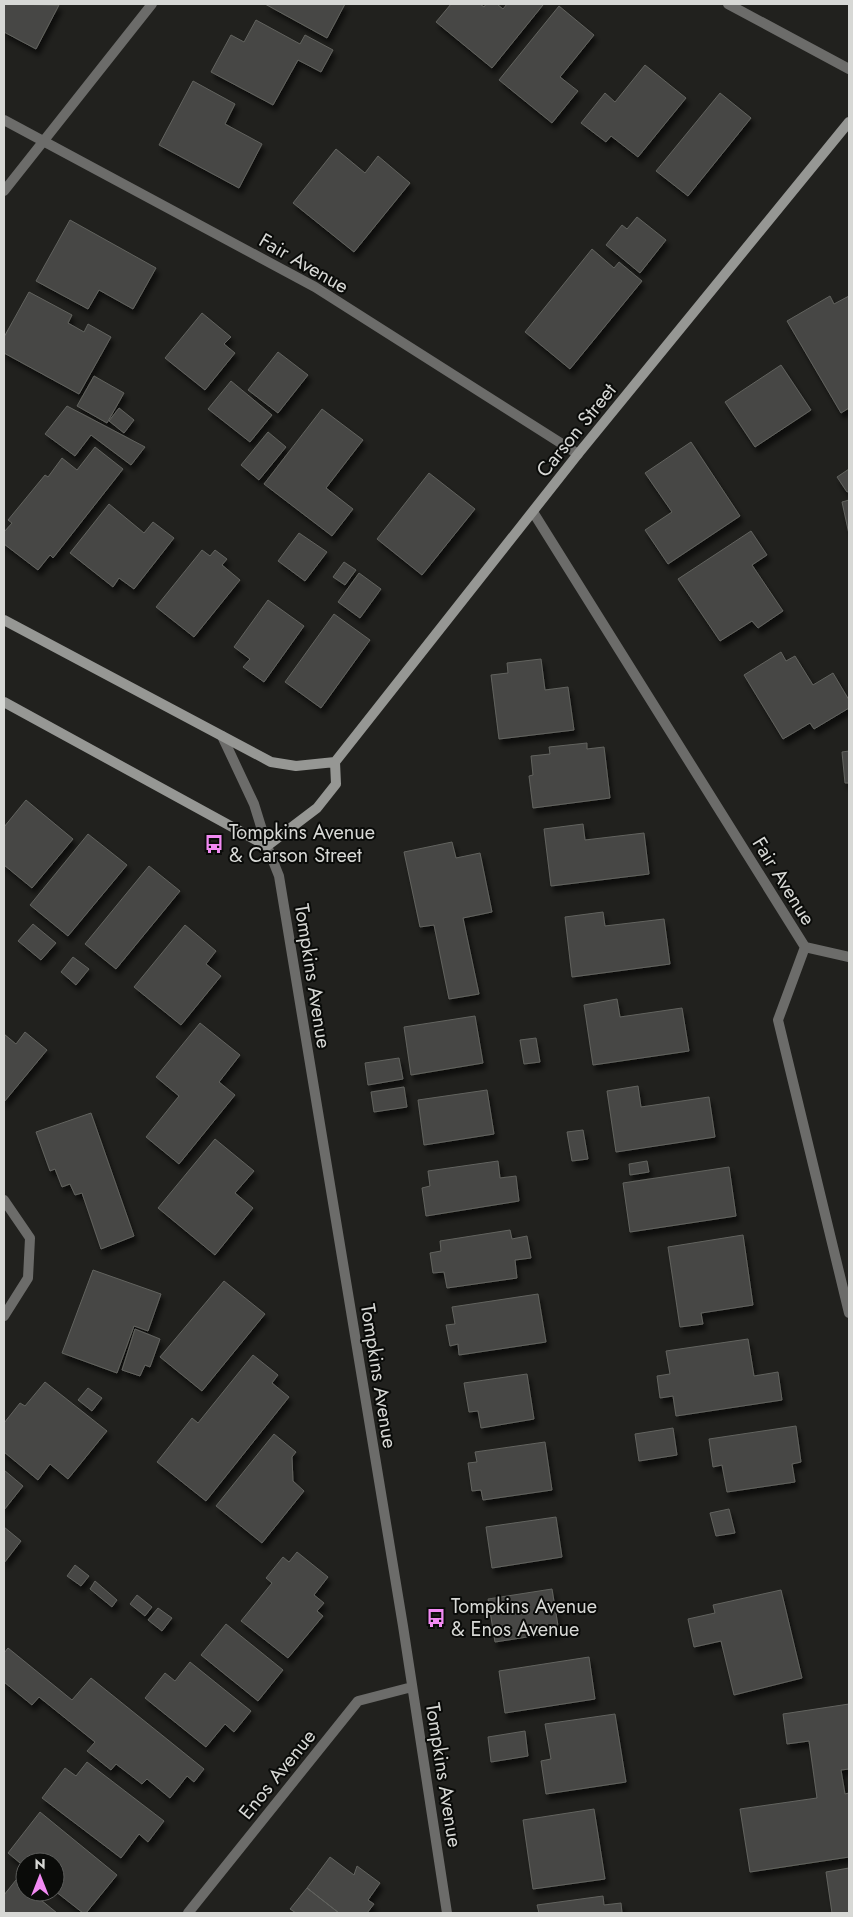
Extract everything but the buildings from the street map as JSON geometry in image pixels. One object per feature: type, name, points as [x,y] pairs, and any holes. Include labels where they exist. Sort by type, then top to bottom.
[{"type":"street","points":[[4,191],[152,4]]},
{"type":"street","points":[[728,4],[849,68]]},
{"type":"street","name":"Fair Avenue","points":[[4,120],[315,287],[578,454]]},
{"type":"street","name":"Carson Street","points":[[335,762],[578,454],[849,122]]},
{"type":"street","name":"Fair Avenue","points":[[533,512],[804,947],[778,1020],[849,1314]]},
{"type":"street","points":[[4,620],[271,762],[296,766],[335,762],[336,784],[317,808],[267,846],[4,702]]},
{"type":"street","name":"Tompkins Avenue","points":[[222,736],[254,804],[279,876],[412,1687],[447,1913]]},
{"type":"street","points":[[804,947],[849,957]]},
{"type":"street","points":[[4,1200],[30,1238],[28,1278],[4,1316]]},
{"type":"street","name":"Enos Avenue","points":[[188,1913],[358,1700],[412,1687]]},
{"type":"place","name":"Tompkins Avenue & Carson Street","points":[[214,844]]},
{"type":"place","name":"Tompkins Avenue & Enos Avenue","points":[[436,1618]]}]
